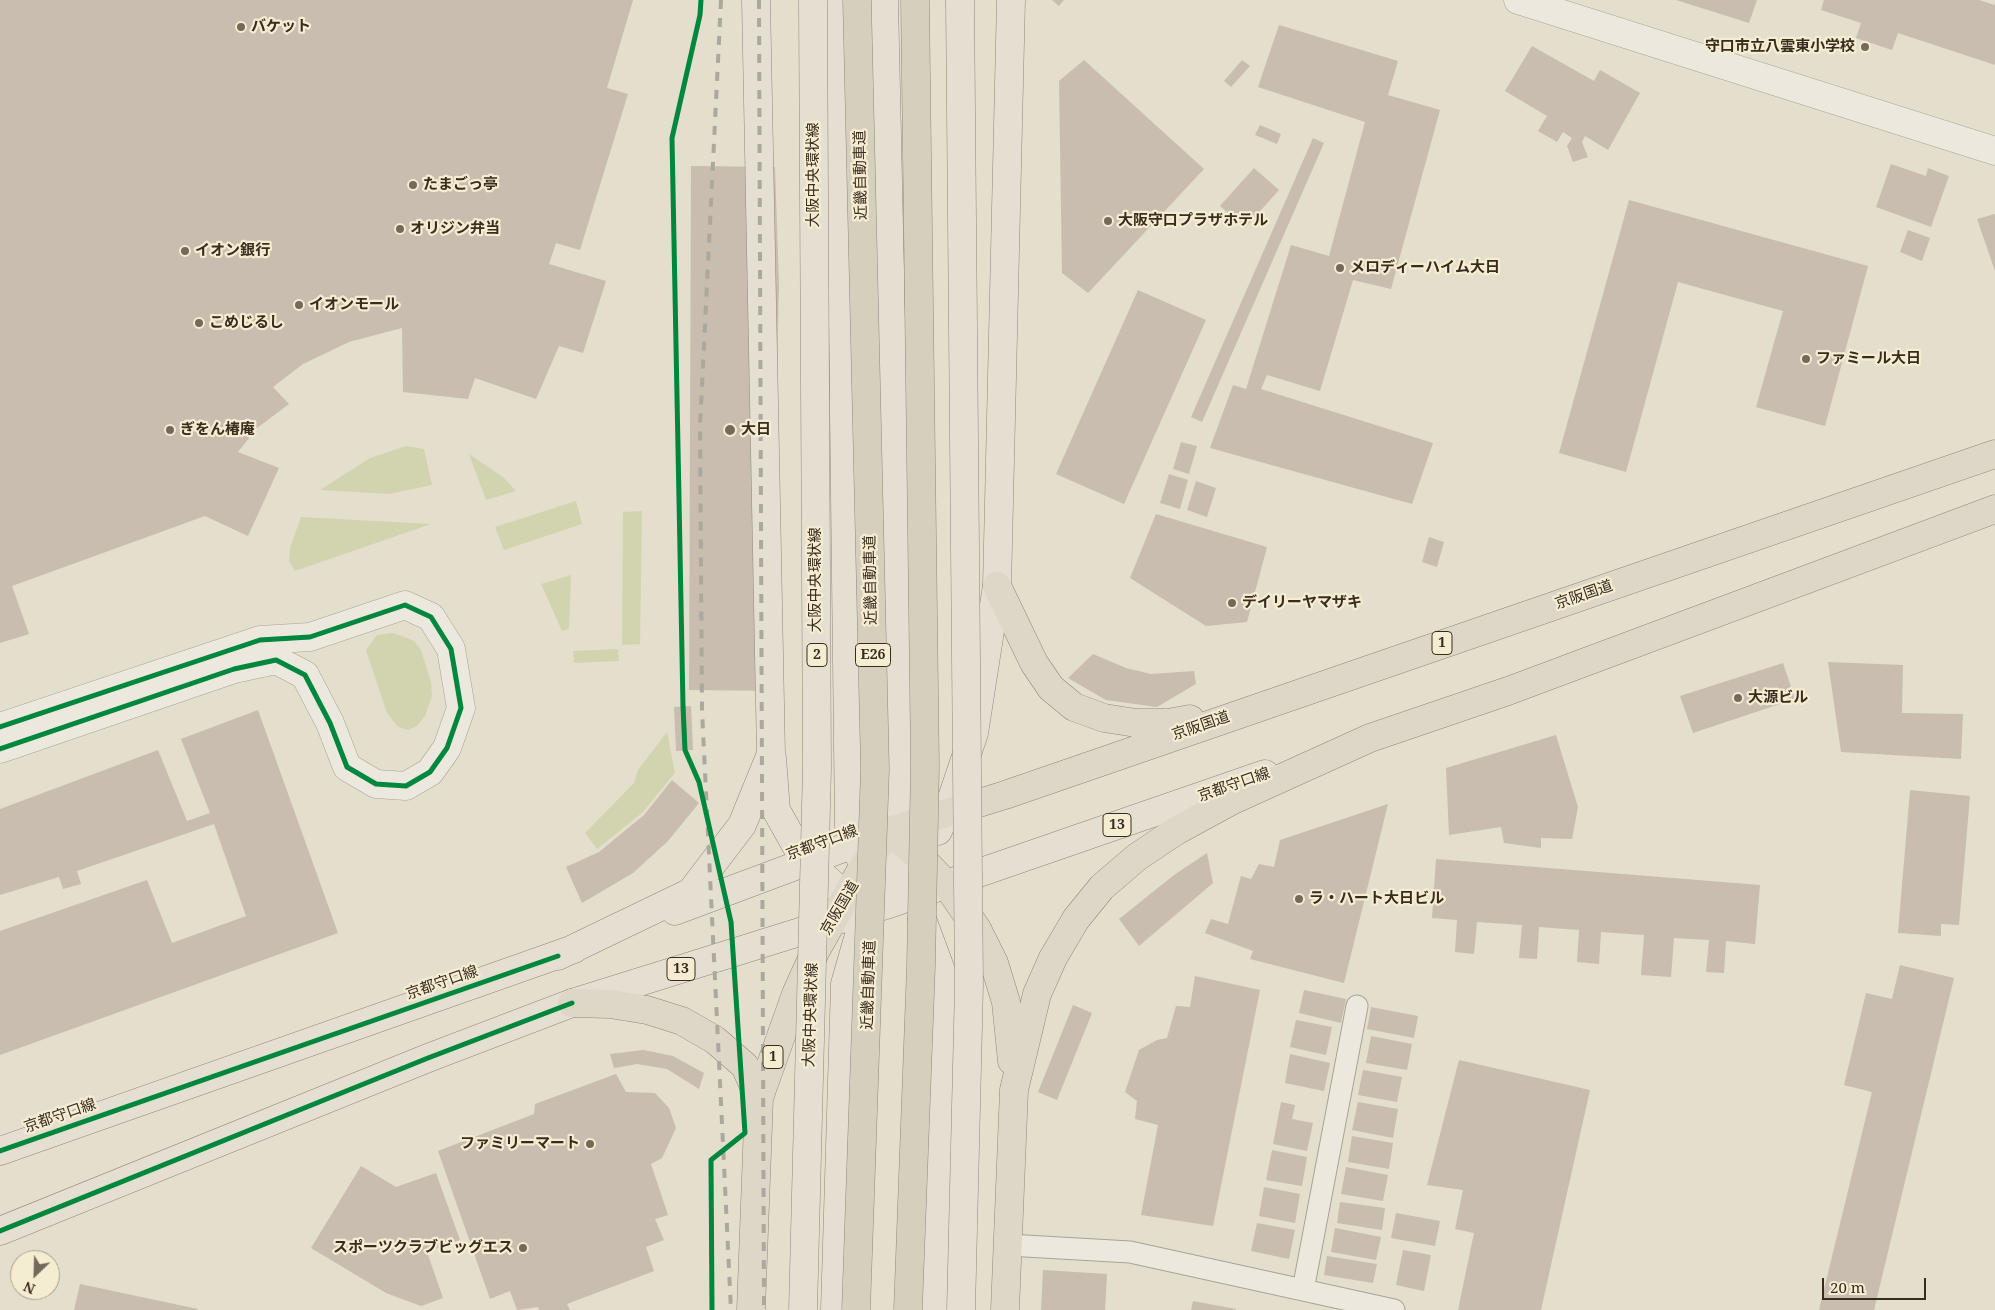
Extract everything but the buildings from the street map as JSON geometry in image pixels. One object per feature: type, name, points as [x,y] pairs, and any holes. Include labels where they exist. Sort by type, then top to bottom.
[{"type":"highway","name":"近畿自動車道","points":[[856,1310],[876,768],[857,0]]},
{"type":"highway","points":[[908,1310],[921,966],[925,765],[915,0]]},
{"type":"highway","name":"京阪国道","points":[[751,1310],[759,1098],[796,994],[831,922],[866,887],[905,856],[946,813],[1005,795],[1995,454]]},
{"type":"highway","points":[[1014,1090],[1037,994],[1052,958],[1076,919],[1102,887],[1137,857],[1176,832],[1233,800],[1370,738],[1508,691],[1995,509]]},
{"type":"highway","points":[[997,586],[1034,663],[1051,688],[1074,706],[1104,718],[1136,723],[1168,723],[1254,708]]},
{"type":"highway","points":[[905,856],[946,884],[977,929],[994,963],[1006,1002],[1014,1090],[1005,1310]]},
{"type":"highway","points":[[572,1003],[610,1004],[647,1010],[682,1021],[715,1040],[745,1066],[759,1098]]},
{"type":"main road","points":[[756,0],[771,754],[776,810],[807,862],[866,887],[897,872],[905,856],[946,813],[974,733],[997,586],[1011,0]]},
{"type":"main road","name":"大阪中央環状線","points":[[803,1310],[817,768],[813,0]]},
{"type":"main road","points":[[835,1310],[846,984],[866,887],[849,826],[839,0]]},
{"type":"main road","points":[[884,0],[905,856],[946,984],[933,1310]]},
{"type":"main road","points":[[960,0],[969,985],[961,1310]]},
{"type":"main road","name":"京都守口線","points":[[946,884],[1370,738]]},
{"type":"main road","points":[[558,956],[691,892],[742,824],[771,754]]},
{"type":"main road","name":"京都守口線","points":[[0,1151],[558,956],[807,862],[866,887],[905,856]]},
{"type":"main road","name":"13","points":[[0,1230],[418,1062],[572,1003],[831,922]]},
{"type":"street","points":[[1518,0],[1573,8],[1995,151]]},
{"type":"street","points":[[0,727],[260,640],[310,637],[405,605],[432,617],[451,649],[461,708],[447,748],[430,772],[406,786],[376,784],[348,767],[330,723],[305,675],[276,660],[234,669],[0,749]]},
{"type":"lane","points":[[1303,1290],[1358,1006]]},
{"type":"lane","points":[[1008,1245],[1130,1252],[1394,1310]]},
{"type":"green space","points":[[406,446],[424,449],[432,485],[389,494],[320,490],[370,458]]},
{"type":"green space","points":[[469,454],[503,477],[516,491],[486,500]]},
{"type":"green space","points":[[576,501],[582,524],[504,550],[495,527]]},
{"type":"green space","points":[[642,511],[640,644],[622,645],[623,512]]},
{"type":"green space","points":[[301,517],[431,524],[295,571],[289,561],[290,548]]},
{"type":"green space","points":[[571,575],[569,629],[562,631],[541,584]]},
{"type":"green space","points":[[394,633],[414,641],[421,650],[431,682],[432,696],[425,716],[417,726],[408,730],[398,727],[387,713],[366,650],[377,635]]},
{"type":"green space","points":[[618,649],[619,661],[574,663],[573,651]]},
{"type":"green space","points":[[667,732],[675,773],[642,813],[597,849],[585,833],[634,783],[638,770]]},
{"type":"railway","points":[[721,0],[700,426],[702,710],[731,1310]]},
{"type":"railway","points":[[759,0],[764,1310]]},
{"type":"cycle path","points":[[701,0],[700,15],[672,138],[683,706],[685,750],[699,782],[731,922],[745,1133],[711,1160],[712,1310]]},
{"type":"cycle path","points":[[0,727],[260,640],[310,637],[405,605],[431,617],[451,649],[461,708],[447,748],[430,772],[406,786],[376,784],[347,767],[330,723],[305,675],[276,660],[234,669],[0,749]]},
{"type":"cycle path","points":[[0,1151],[558,956]]},
{"type":"cycle path","points":[[0,1231],[428,1058],[572,1003]]},
{"type":"place","name":"バケット","points":[[241,27]]},
{"type":"place","name":"守口市立八雲東小学校","points":[[1865,47]]},
{"type":"place","name":"たまごっ亭","points":[[413,185]]},
{"type":"place","name":"大阪守口プラザホテル","points":[[1108,221]]},
{"type":"place","name":"オリジン弁当","points":[[400,229]]},
{"type":"place","name":"イオン銀行","points":[[185,251]]},
{"type":"place","name":"メロディーハイム大日","points":[[1340,268]]},
{"type":"place","name":"イオンモール","points":[[299,305]]},
{"type":"place","name":"こめじるし","points":[[199,323]]},
{"type":"place","name":"ファミール大日","points":[[1806,359]]},
{"type":"place","name":"ぎをん椿庵","points":[[170,430]]},
{"type":"place","name":"大日","points":[[730,430]]},
{"type":"place","name":"デイリーヤマザキ","points":[[1232,603]]},
{"type":"place","name":"大源ビル","points":[[1738,698]]},
{"type":"place","name":"ラ・ハート大日ビル","points":[[1299,899]]},
{"type":"place","name":"ファミリーマート","points":[[590,1144]]},
{"type":"place","name":"スポーツクラブビッグエス","points":[[523,1248]]}]
